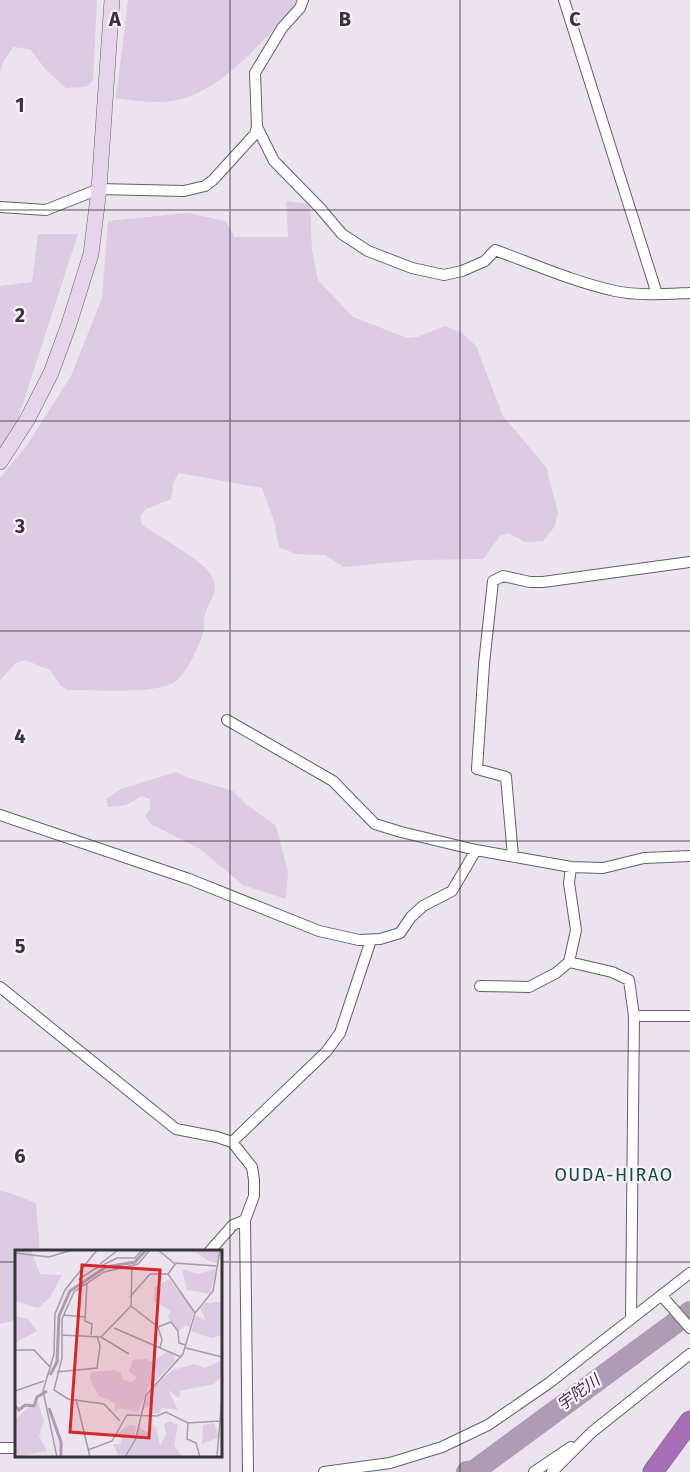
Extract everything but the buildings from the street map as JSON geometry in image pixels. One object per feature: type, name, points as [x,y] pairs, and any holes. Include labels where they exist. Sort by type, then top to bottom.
[{"type":"highway","points":[[653,1472],[690,1421]]},
{"type":"street","points":[[0,462],[27,420],[51,373],[91,254],[99,189],[112,0]]},
{"type":"street","points":[[303,0],[300,8],[282,28],[255,73],[258,127],[274,161],[342,234],[368,251],[412,268],[444,275],[462,271],[485,261],[495,250],[616,291],[690,294]]},
{"type":"street","points":[[564,0],[657,294]]},
{"type":"street","points":[[0,207],[46,210],[99,189],[184,191],[205,186],[247,143],[258,127]]},
{"type":"street","points":[[513,856],[506,777],[477,769],[484,664],[493,581],[502,576],[530,582],[543,582],[690,562]]},
{"type":"street","points":[[226,720],[333,781],[375,824],[476,850],[571,867],[603,868],[644,858],[690,856]]},
{"type":"street","points":[[0,815],[189,879],[318,931],[359,940],[371,940],[400,933],[411,917],[423,906],[453,891],[476,850]]},
{"type":"street","points":[[480,986],[529,987],[556,973],[569,962],[576,930],[569,883],[571,867]]},
{"type":"street","points":[[232,1142],[326,1052],[340,1033],[371,940]]},
{"type":"street","points":[[569,962],[612,972],[629,980],[634,1016],[631,1317]]},
{"type":"street","points":[[0,987],[176,1129],[232,1142],[252,1167],[254,1196],[245,1220],[248,1472]]},
{"type":"street","points":[[634,1016],[690,1016]]},
{"type":"street","points":[[210,1250],[233,1225],[245,1220]]},
{"type":"street","points":[[324,1472],[390,1463],[442,1448],[488,1425],[549,1383],[631,1317],[663,1297],[690,1273]]},
{"type":"street","points":[[663,1297],[690,1328]]},
{"type":"street","points":[[534,1472],[591,1432],[690,1354]]},
{"type":"street","points":[[552,1472],[591,1432]]},
{"type":"shaded area","points":[[0,0],[97,0],[93,81],[86,87],[66,88],[46,70],[30,49],[13,47],[3,62],[0,73]]},
{"type":"shaded area","points":[[128,0],[296,0],[293,8],[268,35],[225,76],[193,95],[177,100],[154,102],[116,98]]},
{"type":"shaded area","points":[[286,201],[310,204],[312,250],[318,280],[353,317],[407,338],[417,337],[445,326],[462,333],[476,346],[503,416],[546,467],[558,513],[555,526],[543,541],[525,542],[508,533],[500,536],[483,559],[417,560],[344,567],[325,555],[296,554],[279,547],[274,521],[262,488],[179,473],[174,481],[171,499],[146,509],[140,516],[142,525],[200,563],[212,576],[214,582],[214,593],[205,614],[202,635],[183,674],[173,683],[152,689],[67,690],[60,685],[50,670],[25,660],[16,663],[0,680],[0,478],[27,445],[71,376],[102,298],[108,221],[188,213],[225,221],[235,237],[288,237]]},
{"type":"shaded area","points":[[38,234],[78,234],[12,437],[0,450],[0,286],[32,282]]},
{"type":"shaded area","points":[[176,772],[233,791],[247,805],[276,826],[288,872],[286,899],[243,885],[200,849],[151,824],[145,817],[150,809],[150,799],[142,796],[126,805],[108,807],[106,799],[121,789]]},
{"type":"shaded area","points":[[0,1191],[36,1203],[40,1250],[15,1250],[15,1320],[0,1324]]},
{"type":"waterway","name":"宇陀川","points":[[467,1472],[474,1471],[690,1312]]},
{"type":"district","name":"OUDA-HIRAO","points":[[614,1175]]}]
